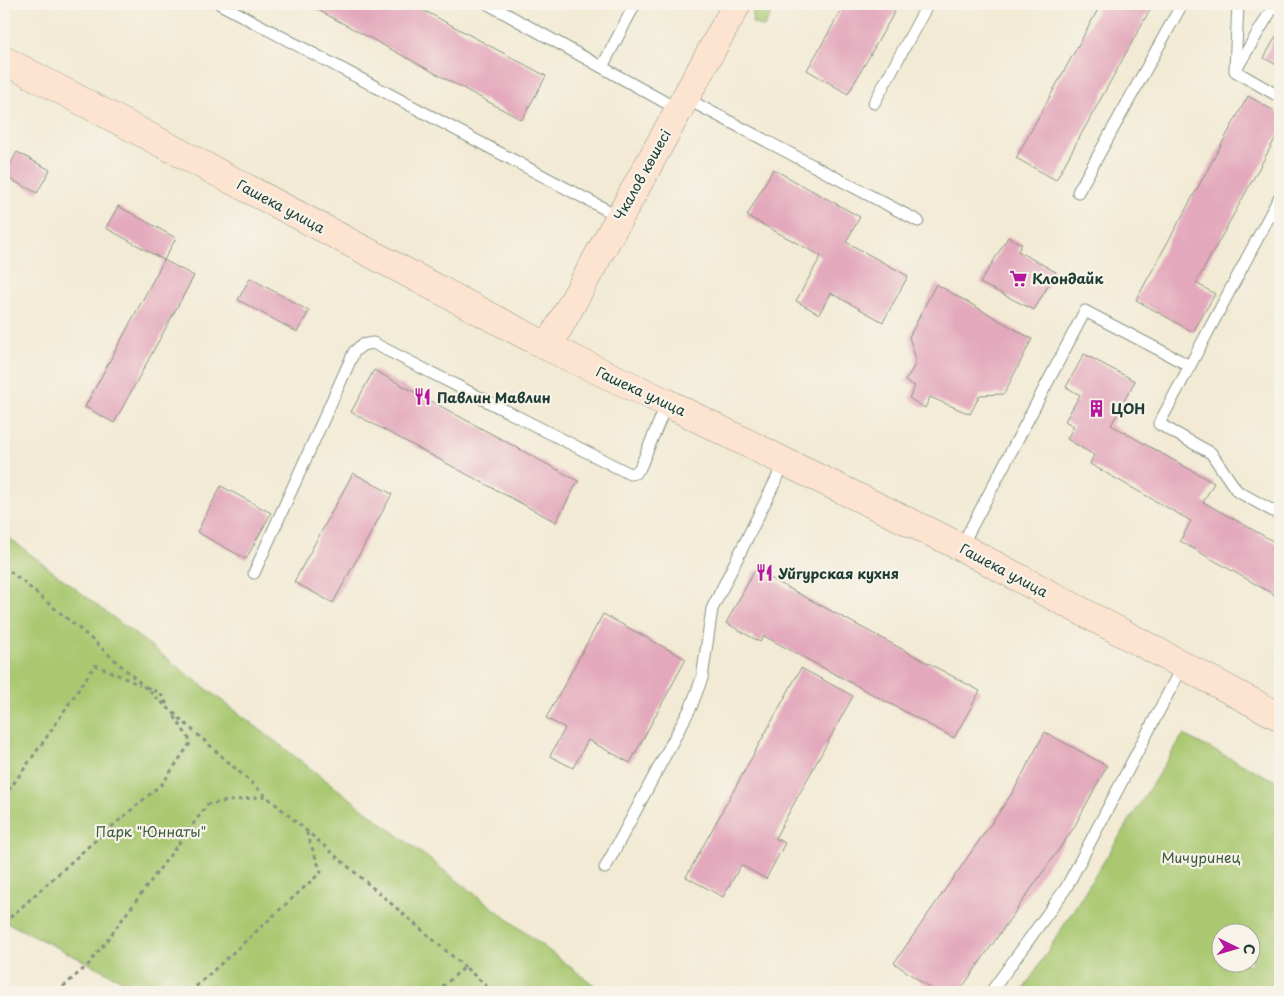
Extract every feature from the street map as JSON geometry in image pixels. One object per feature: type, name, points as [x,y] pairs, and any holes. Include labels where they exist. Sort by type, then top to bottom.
[{"type":"main road","name":"Чкалов көшесі","points":[[548,347],[737,4]]},
{"type":"main road","name":"Гашека улица","points":[[4,60],[548,347],[667,402],[785,462],[961,547],[1280,717]]},
{"type":"lane","points":[[220,4],[620,217]]},
{"type":"lane","points":[[488,4],[602,67],[682,104],[918,221]]},
{"type":"lane","points":[[602,67],[635,4]]},
{"type":"lane","points":[[874,103],[928,4]]},
{"type":"lane","points":[[1078,192],[1182,4]]},
{"type":"lane","points":[[1235,71],[1238,4]]},
{"type":"lane","points":[[1235,71],[1275,4]]},
{"type":"lane","points":[[1235,71],[1280,97]]},
{"type":"lane","points":[[1280,196],[1159,424],[1211,453],[1237,491],[1280,515]]},
{"type":"lane","points":[[961,547],[1085,311],[1190,366]]},
{"type":"lane","points":[[254,573],[354,352],[362,345],[374,343],[630,474],[635,473],[640,468],[667,402]]},
{"type":"lane","points":[[606,868],[691,707],[702,678],[712,609],[785,462]]},
{"type":"lane","points":[[991,992],[1066,888],[1183,665]]},
{"type":"path","points":[[4,566],[88,636],[144,686]]},
{"type":"path","points":[[4,797],[95,665],[160,693],[190,742],[163,783],[89,846],[4,923]]},
{"type":"path","points":[[171,711],[266,796],[305,827],[321,872],[190,992]]},
{"type":"path","points":[[57,992],[89,964],[208,804],[266,796]]},
{"type":"path","points":[[306,831],[493,992]]},
{"type":"path","points":[[436,992],[465,967]]},
{"type":"green space","points":[[757,4],[777,4],[764,27],[752,23],[753,11]]},
{"type":"green space","name":"Парк \"Юннаты\"","points":[[4,534],[603,992],[146,992],[4,921]]},
{"type":"green space","name":"Мичуринец","points":[[1183,735],[1280,783],[1280,992],[1022,992]]},
{"type":"building","points":[[307,4],[412,4],[546,76],[522,120]]},
{"type":"building","points":[[845,4],[899,4],[848,94],[807,70]]},
{"type":"building","points":[[1101,4],[1153,4],[1056,180],[1016,158]]},
{"type":"building","points":[[1280,29],[1280,67],[1264,58]]},
{"type":"building","points":[[1248,96],[1280,114],[1280,130],[1196,283],[1215,294],[1193,332],[1136,300]]},
{"type":"building","points":[[17,152],[50,170],[37,193],[4,176]]},
{"type":"building","points":[[773,169],[860,217],[846,242],[908,276],[883,322],[831,293],[819,314],[796,301],[821,256],[747,216]]},
{"type":"building","points":[[118,206],[176,238],[164,260],[106,228]]},
{"type":"building","name":"Клондайк","points":[[1008,237],[1022,244],[1018,251],[1056,272],[1034,310],[980,283]]},
{"type":"building","points":[[164,260],[194,276],[114,423],[85,407]]},
{"type":"building","points":[[250,278],[309,311],[297,332],[238,300]]},
{"type":"building","points":[[936,284],[1032,339],[1004,394],[980,395],[970,414],[930,397],[925,408],[909,398],[915,386],[905,381],[915,365],[915,356],[909,337]]},
{"type":"building","points":[[1084,354],[1135,381],[1111,425],[1214,483],[1203,502],[1280,545],[1280,598],[1180,541],[1191,521],[1090,464],[1094,455],[1067,439],[1074,426],[1065,421],[1080,395],[1066,387]]},
{"type":"building","points":[[374,370],[578,481],[556,522],[351,412]]},
{"type":"building","points":[[353,473],[392,494],[333,603],[294,582]]},
{"type":"building","points":[[221,486],[271,513],[246,559],[197,532]]},
{"type":"building","points":[[755,570],[980,691],[954,738],[764,636],[760,642],[726,623]]},
{"type":"building","points":[[603,614],[686,659],[630,763],[588,740],[573,768],[550,756],[565,728],[546,718]]},
{"type":"building","points":[[801,668],[853,696],[775,838],[785,843],[766,879],[741,865],[723,897],[686,877]]},
{"type":"building","points":[[1045,732],[1107,766],[1073,829],[959,992],[936,992],[894,963],[1013,792]]},
{"type":"place","name":"Клондайк","points":[[1018,278]]},
{"type":"place","name":"Павлин Мавлин","points":[[423,397]]},
{"type":"place","name":"ЦОН","points":[[1097,408]]},
{"type":"place","name":"Уйгурская кухня","points":[[764,573]]}]
